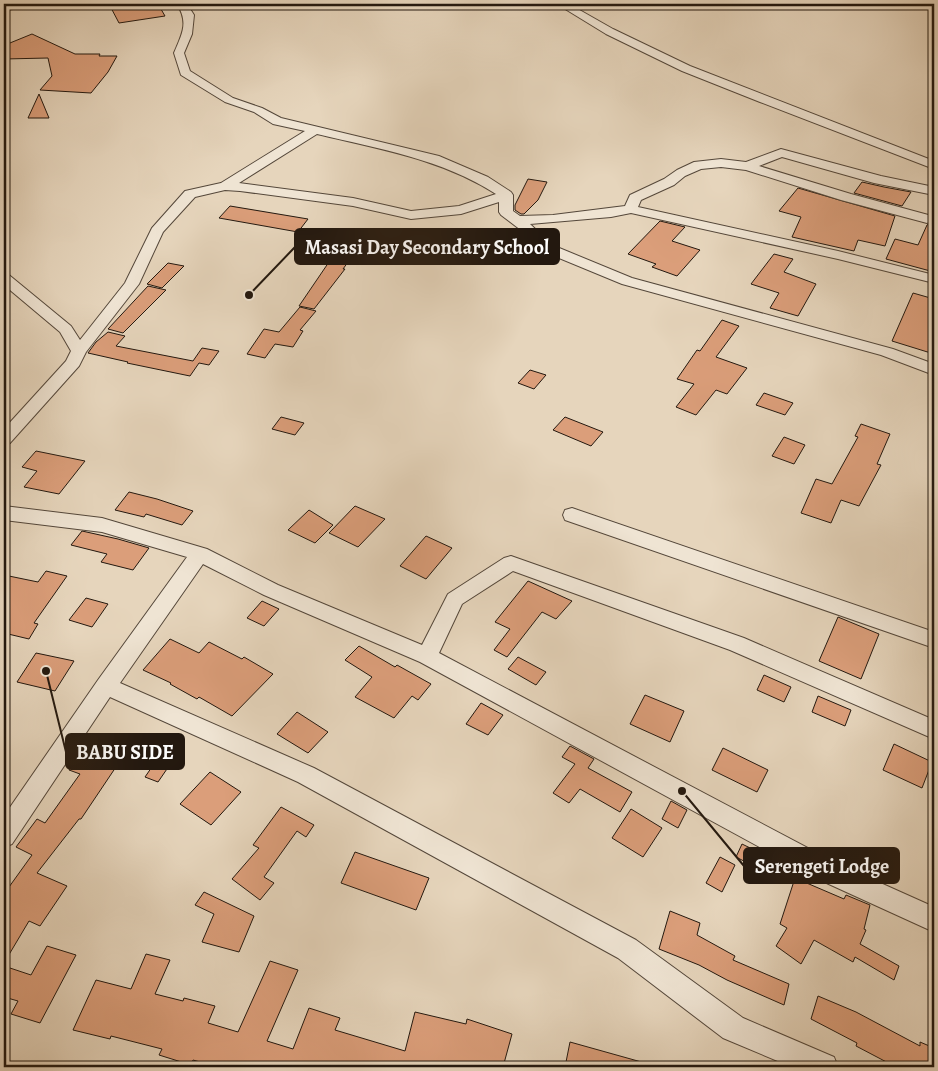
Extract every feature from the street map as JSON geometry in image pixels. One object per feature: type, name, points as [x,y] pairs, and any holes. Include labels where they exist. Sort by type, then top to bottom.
[{"type":"street","points":[[4,7],[32,4]]},
{"type":"street","points":[[182,4],[190,15],[187,34],[179,52],[185,73],[229,100],[258,110],[277,121],[435,159],[483,180],[506,195]]},
{"type":"street","points":[[562,4],[596,25],[702,74],[763,100],[829,123],[882,146],[934,165]]},
{"type":"street","points":[[4,439],[73,363],[79,351],[132,284],[157,231],[190,194],[225,186],[316,130]]},
{"type":"street","points":[[747,166],[781,153],[878,180],[934,191]]},
{"type":"street","points":[[631,209],[635,198],[669,182],[681,173],[698,166],[721,162],[747,166],[846,197],[926,219]]},
{"type":"street","points":[[225,186],[353,202],[411,215],[461,210],[506,195]]},
{"type":"street","points":[[506,195],[506,212],[539,238],[547,248],[628,282],[886,352],[934,370]]},
{"type":"street","points":[[517,220],[602,214],[631,209],[809,248],[934,279]]},
{"type":"street","points":[[4,278],[10,289],[66,329],[79,351]]},
{"type":"street","points":[[4,513],[102,525],[200,554],[271,590],[427,656],[829,872],[934,920]]},
{"type":"street","points":[[572,514],[934,640]]},
{"type":"street","points":[[4,836],[106,686],[200,554]]},
{"type":"street","points":[[427,656],[455,599],[511,563],[737,644],[934,730]]},
{"type":"street","points":[[106,686],[306,776],[627,948],[733,1028],[824,1067]]},
{"type":"building","points":[[109,4],[158,4],[165,16],[119,23]]},
{"type":"building","points":[[32,34],[75,54],[117,56],[108,72],[91,93],[40,90],[52,76],[48,58],[4,59],[5,45]]},
{"type":"building","points":[[39,94],[49,118],[28,118]]},
{"type":"building","points":[[528,179],[547,182],[538,200],[524,214],[521,214],[515,210],[515,205]]},
{"type":"building","points":[[862,182],[911,192],[902,206],[854,193]]},
{"type":"building","points":[[798,188],[895,216],[885,246],[858,240],[854,251],[792,237],[801,217],[779,211]]},
{"type":"building","points":[[230,206],[308,219],[298,232],[219,218]]},
{"type":"building","points":[[660,221],[685,227],[672,241],[700,250],[677,276],[652,267],[656,264],[628,254]]},
{"type":"building","points":[[934,221],[934,272],[886,259],[895,239],[918,245],[927,225]]},
{"type":"building","points":[[346,237],[364,240],[343,269],[345,269],[314,309],[299,306]]},
{"type":"building","points":[[774,254],[793,259],[784,272],[816,284],[798,316],[770,308],[779,293],[751,284]]},
{"type":"building","points":[[168,263],[184,266],[162,288],[147,284]]},
{"type":"building","points":[[148,286],[166,290],[123,333],[108,329]]},
{"type":"building","points":[[913,293],[934,299],[934,354],[892,341]]},
{"type":"building","points":[[300,307],[316,311],[300,330],[303,331],[293,347],[275,344],[265,358],[247,354],[264,329],[279,332]]},
{"type":"building","points":[[722,320],[739,326],[716,357],[747,368],[727,394],[716,390],[696,415],[676,407],[694,384],[677,379],[697,350],[700,351]]},
{"type":"building","points":[[108,332],[125,336],[116,346],[193,361],[202,348],[219,351],[209,365],[199,363],[190,376],[88,353],[96,342]]},
{"type":"building","points":[[530,370],[546,375],[534,389],[518,383]]},
{"type":"building","points":[[764,393],[793,403],[785,415],[756,405]]},
{"type":"building","points":[[281,417],[304,423],[295,435],[272,429]]},
{"type":"building","points":[[565,417],[603,432],[591,446],[553,430]]},
{"type":"building","points":[[861,424],[890,434],[877,464],[881,465],[859,506],[841,500],[831,523],[801,513],[816,479],[832,484],[858,437],[855,436]]},
{"type":"building","points":[[784,437],[805,445],[794,464],[772,456]]},
{"type":"building","points":[[36,451],[85,461],[59,494],[24,487],[37,471],[22,467]]},
{"type":"building","points":[[129,492],[193,511],[182,525],[146,514],[144,517],[115,510]]},
{"type":"building","points":[[355,506],[385,519],[358,547],[329,533]]},
{"type":"building","points":[[309,510],[333,525],[315,543],[288,530]]},
{"type":"building","points":[[82,531],[149,548],[133,570],[101,562],[107,554],[71,545]]},
{"type":"building","points":[[426,536],[452,548],[426,579],[400,566]]},
{"type":"building","points":[[46,571],[67,576],[34,623],[38,624],[29,639],[4,633],[4,575],[38,582]]},
{"type":"building","points":[[528,581],[572,601],[556,619],[542,612],[507,657],[494,650],[510,629],[495,622]]},
{"type":"building","points":[[86,598],[108,604],[92,627],[69,620]]},
{"type":"building","points":[[262,601],[279,609],[264,626],[247,618]]},
{"type":"building","points":[[838,617],[879,634],[861,679],[819,661]]},
{"type":"building","points":[[170,639],[199,653],[209,642],[242,659],[244,657],[273,674],[232,716],[199,697],[197,699],[171,683],[143,670]]},
{"type":"building","points":[[359,646],[395,667],[397,665],[431,684],[418,700],[412,696],[394,718],[355,697],[372,677],[345,660]]},
{"type":"building","points":[[36,653],[74,661],[55,691],[17,682]]},
{"type":"building","points":[[518,657],[546,672],[536,685],[508,669]]},
{"type":"building","points":[[764,675],[791,687],[784,702],[757,690]]},
{"type":"building","points":[[645,695],[684,711],[670,742],[630,724]]},
{"type":"building","points":[[818,696],[851,710],[845,726],[812,712]]},
{"type":"building","points":[[481,703],[503,715],[488,735],[466,724]]},
{"type":"building","points":[[297,712],[328,732],[308,753],[277,734]]},
{"type":"building","points":[[87,743],[124,755],[81,819],[79,819],[37,873],[67,886],[40,926],[29,921],[4,963],[4,894],[32,855],[16,847],[37,819],[45,823],[80,774],[69,770]]},
{"type":"building","points":[[894,744],[932,762],[922,788],[883,770]]},
{"type":"building","points":[[167,745],[180,750],[158,782],[145,777]]},
{"type":"building","points":[[570,746],[594,759],[588,768],[632,792],[620,812],[580,789],[569,803],[553,793],[575,764],[562,757]]},
{"type":"building","points":[[723,748],[768,770],[757,792],[712,770]]},
{"type":"building","points":[[210,772],[241,792],[211,825],[180,804]]},
{"type":"building","points":[[671,801],[687,810],[678,828],[662,819]]},
{"type":"building","points":[[281,807],[314,825],[306,837],[297,831],[264,877],[274,883],[260,900],[232,879],[259,848],[253,845]]},
{"type":"building","points":[[631,809],[662,828],[643,857],[612,838]]},
{"type":"building","points":[[742,844],[775,860],[769,874],[736,857]]},
{"type":"building","points":[[355,852],[429,878],[416,910],[341,883]]},
{"type":"building","points":[[720,857],[735,865],[722,892],[706,883]]},
{"type":"building","points":[[795,878],[844,899],[846,895],[870,905],[864,929],[866,930],[860,944],[899,966],[894,980],[855,957],[853,962],[814,940],[801,964],[776,946],[787,928],[780,924]]},
{"type":"building","points":[[204,892],[254,916],[239,952],[202,942],[214,914],[195,905]]},
{"type":"building","points":[[670,911],[700,923],[697,935],[735,956],[733,960],[789,984],[784,1005],[727,980],[699,965],[659,949]]},
{"type":"building","points":[[47,946],[76,955],[40,1023],[11,1014],[18,1001],[4,997],[4,966],[31,975]]},
{"type":"building","points":[[146,954],[170,960],[155,994],[183,1001],[184,998],[215,1006],[208,1023],[238,1032],[270,961],[298,970],[267,1041],[293,1049],[309,1008],[340,1018],[335,1030],[405,1051],[415,1012],[466,1024],[467,1019],[512,1034],[503,1067],[217,1067],[193,1060],[191,1065],[159,1055],[162,1049],[111,1036],[110,1039],[73,1030],[96,980],[131,989]]},
{"type":"building","points":[[818,996],[856,1012],[920,1046],[920,1042],[934,1048],[934,1067],[896,1067],[856,1046],[857,1043],[811,1019]]},
{"type":"building","points":[[570,1042],[645,1063],[645,1067],[565,1067]]},
{"type":"place","name":"Masasi Day Secondary School","points":[[249,295]]},
{"type":"place","name":"BABU SIDE","points":[[46,671]]},
{"type":"place","name":"Serengeti Lodge","points":[[682,791]]}]
